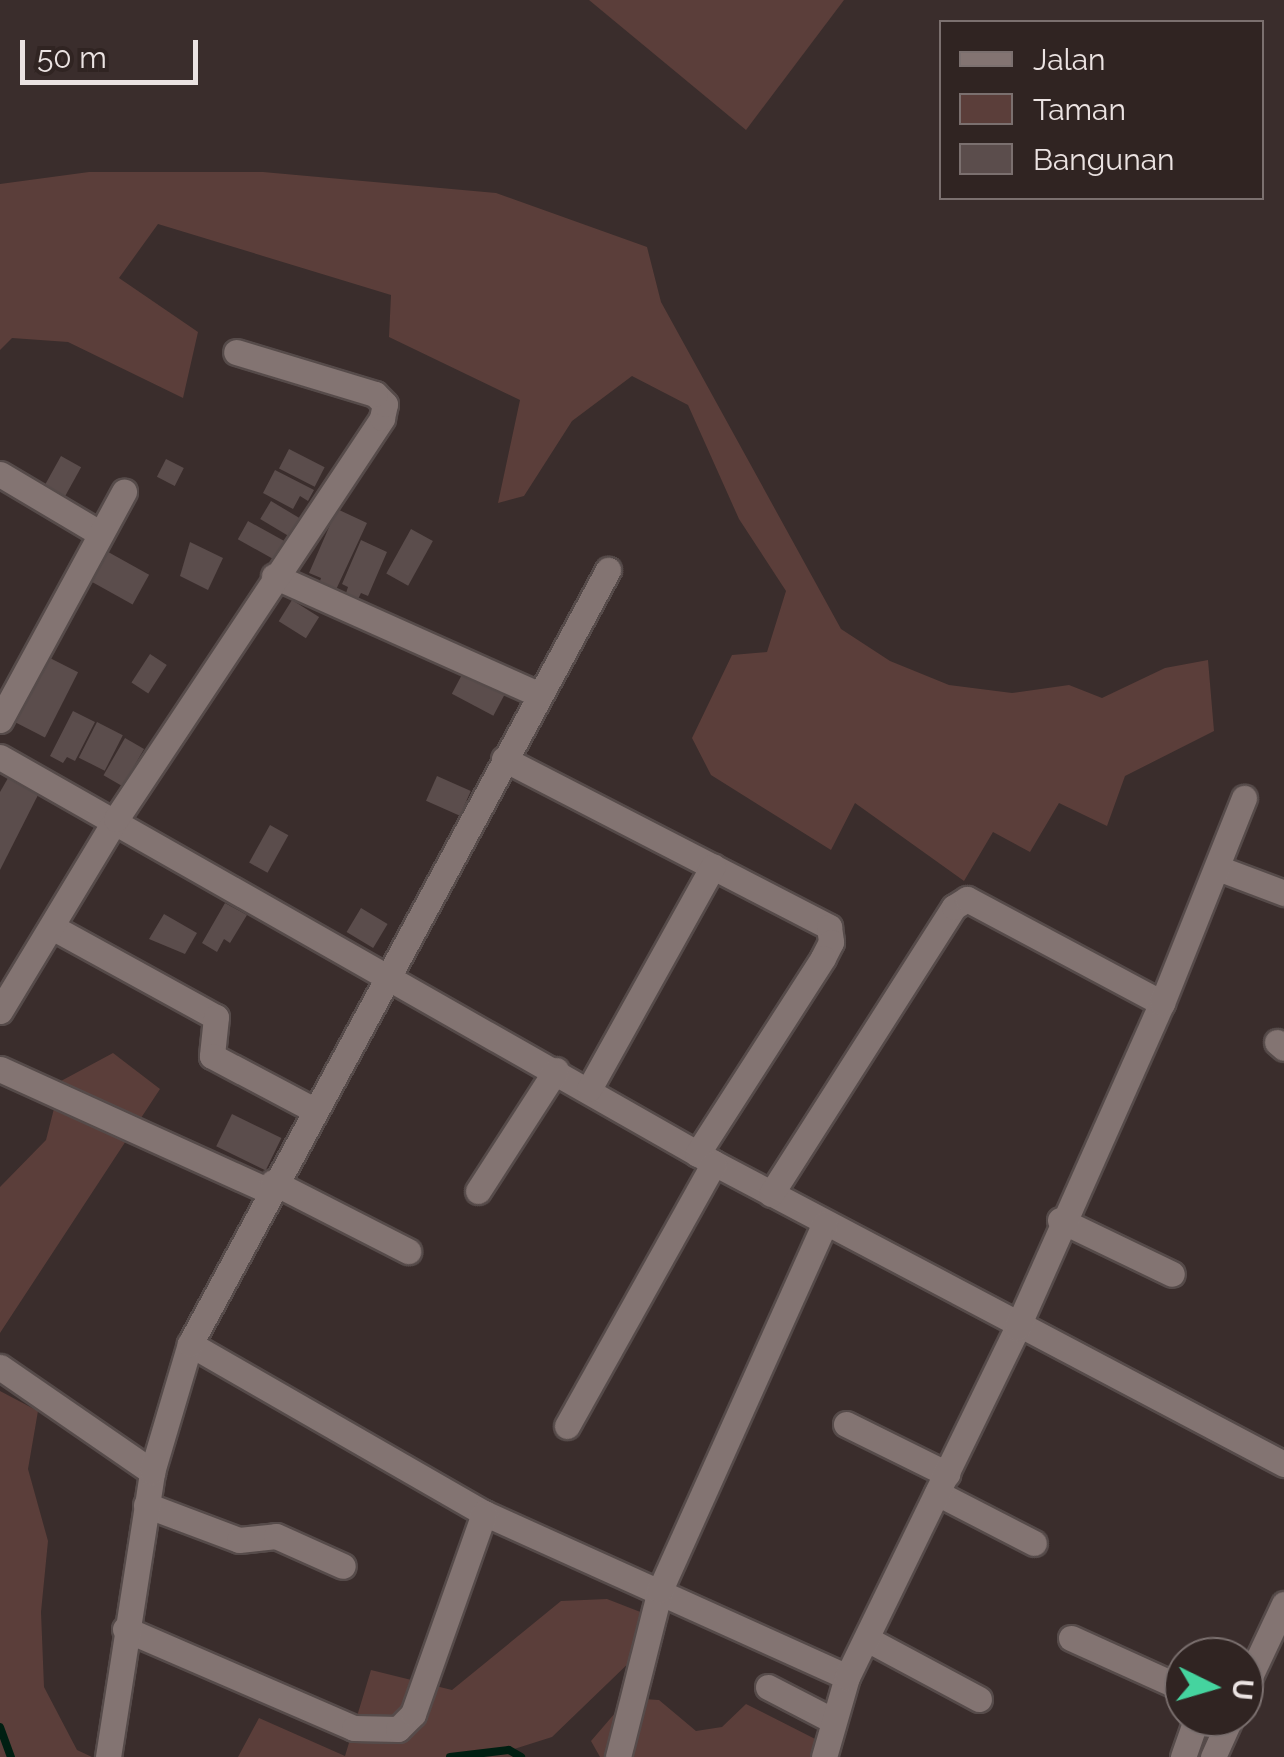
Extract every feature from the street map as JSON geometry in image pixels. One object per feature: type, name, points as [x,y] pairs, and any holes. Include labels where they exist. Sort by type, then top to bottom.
[{"type":"street","points":[[0,1011],[116,820],[274,576],[366,448],[385,404],[326,375],[236,352]]},
{"type":"street","points":[[0,474],[101,534]]},
{"type":"street","points":[[0,720],[124,492]]},
{"type":"street","points":[[108,1757],[152,1472],[190,1344],[386,971],[608,570]]},
{"type":"street","points":[[274,576],[538,694]]},
{"type":"street","points":[[0,757],[386,971],[771,1194],[1017,1328],[1284,1464]]},
{"type":"street","points":[[504,760],[815,916],[829,927],[832,942],[706,1158],[568,1426]]},
{"type":"street","points":[[824,1757],[847,1677],[1017,1328],[1060,1220],[1162,1004],[1244,798]]},
{"type":"street","points":[[589,1090],[713,866]]},
{"type":"street","points":[[1218,868],[1284,893]]},
{"type":"street","points":[[771,1194],[954,907],[967,899],[1162,1004]]},
{"type":"street","points":[[52,927],[216,1018],[212,1056],[314,1110]]},
{"type":"street","points":[[0,1069],[271,1186],[408,1251]]},
{"type":"street","points":[[478,1191],[556,1070]]},
{"type":"street","points":[[1060,1220],[1172,1274]]},
{"type":"street","points":[[618,1757],[660,1590],[825,1223]]},
{"type":"street","points":[[190,1344],[484,1513],[847,1677]]},
{"type":"street","points":[[0,1367],[152,1472]]},
{"type":"street","points":[[846,1424],[1034,1543]]},
{"type":"street","points":[[146,1505],[239,1540],[276,1536],[344,1566]]},
{"type":"street","points":[[125,1629],[354,1728],[398,1730],[413,1714],[484,1513]]},
{"type":"street","points":[[1264,1656],[1278,1633],[1284,1604]]},
{"type":"street","points":[[1071,1638],[1164,1679]]},
{"type":"street","points":[[867,1639],[979,1699]]},
{"type":"street","points":[[768,1687],[832,1720]]},
{"type":"green space","points":[[589,0],[844,0],[746,130]]},
{"type":"green space","points":[[89,172],[263,172],[496,193],[647,247],[661,302],[841,629],[890,661],[949,685],[1012,693],[1069,685],[1102,698],[1165,668],[1208,660],[1214,731],[1125,776],[1107,826],[1059,803],[1030,852],[993,832],[964,881],[855,803],[831,850],[711,775],[692,738],[732,655],[767,652],[786,591],[739,519],[688,405],[632,376],[572,421],[524,496],[498,503],[520,400],[389,337],[391,295],[158,224],[119,278],[198,332],[183,398],[68,342],[12,338],[0,350],[0,184]]},
{"type":"green space","points":[[113,1053],[160,1089],[0,1333],[0,1187],[46,1140],[61,1081]]},
{"type":"green space","points":[[0,1391],[38,1411],[28,1469],[48,1541],[41,1612],[44,1687],[77,1750],[92,1757],[0,1757]]},
{"type":"green space","points":[[607,1599],[661,1620],[636,1656],[552,1737],[511,1750],[521,1757],[238,1757],[259,1718],[345,1756],[371,1670],[452,1690],[561,1601]]},
{"type":"green space","points":[[628,1698],[659,1700],[696,1731],[722,1727],[746,1704],[829,1746],[835,1757],[600,1757],[591,1741]]},
{"type":"building","points":[[289,449],[325,467],[315,487],[279,469]]},
{"type":"building","points":[[61,456],[81,467],[62,502],[42,491]]},
{"type":"building","points":[[166,459],[184,468],[175,486],[157,477]]},
{"type":"building","points":[[275,470],[314,490],[308,501],[300,496],[293,509],[263,493]]},
{"type":"building","points":[[271,501],[304,521],[294,539],[260,519]]},
{"type":"building","points":[[337,509],[367,523],[334,594],[318,587],[321,578],[309,573]]},
{"type":"building","points":[[248,521],[286,542],[275,560],[238,539]]},
{"type":"building","points":[[411,529],[433,541],[408,586],[386,574]]},
{"type":"building","points":[[361,540],[387,552],[368,596],[361,593],[357,601],[345,596],[348,587],[342,584]]},
{"type":"building","points":[[190,542],[223,558],[208,590],[180,576]]},
{"type":"building","points":[[101,548],[149,575],[133,604],[85,578]]},
{"type":"building","points":[[292,600],[319,617],[306,638],[279,621]]},
{"type":"building","points":[[150,654],[167,665],[148,693],[131,683]]},
{"type":"building","points":[[46,656],[78,672],[45,737],[13,721]]},
{"type":"building","points":[[465,669],[506,691],[493,716],[452,694]]},
{"type":"building","points":[[73,711],[95,722],[75,761],[67,757],[63,763],[50,756]]},
{"type":"building","points":[[97,722],[123,735],[105,771],[79,758]]},
{"type":"building","points":[[125,738],[144,749],[123,786],[104,775]]},
{"type":"building","points":[[437,776],[471,791],[460,816],[426,801]]},
{"type":"building","points":[[8,778],[38,795],[0,870],[0,792]]},
{"type":"building","points":[[270,825],[288,835],[268,873],[249,863]]},
{"type":"building","points":[[225,903],[247,915],[230,943],[224,939],[217,952],[202,943]]},
{"type":"building","points":[[361,908],[388,924],[373,948],[347,932]]},
{"type":"building","points":[[164,914],[197,933],[185,954],[149,939]]},
{"type":"building","points":[[232,1114],[281,1138],[266,1170],[216,1146]]},
{"type":"waterway","points":[[0,1727],[11,1757]]},
{"type":"waterway","points":[[450,1757],[509,1750],[521,1757]]}]
